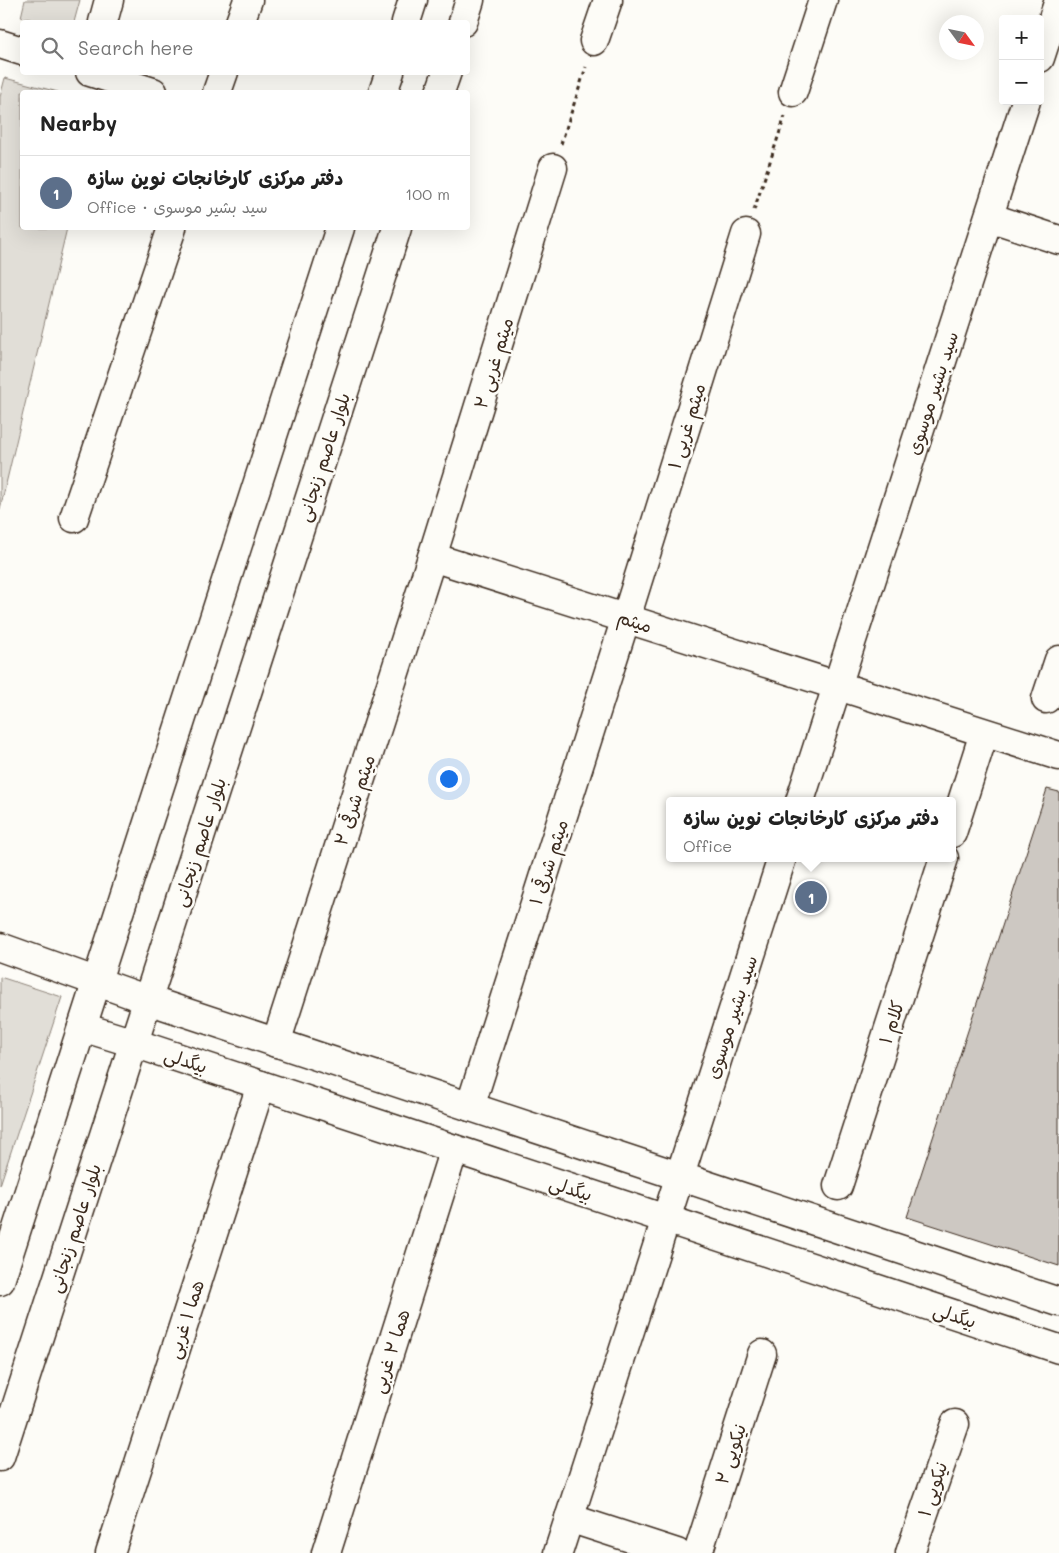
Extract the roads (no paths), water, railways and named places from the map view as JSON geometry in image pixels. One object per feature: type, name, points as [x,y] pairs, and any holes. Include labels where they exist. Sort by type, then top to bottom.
[{"type":"street","points":[[104,20],[109,0]]},
{"type":"street","points":[[241,20],[248,0]]},
{"type":"street","points":[[407,20],[413,0]]},
{"type":"street","points":[[464,20],[470,0]]},
{"type":"street","points":[[594,41],[608,0]]},
{"type":"street","points":[[793,92],[823,0]]},
{"type":"street","points":[[1044,46],[1059,0]]},
{"type":"street","points":[[0,44],[20,50]]},
{"type":"street","points":[[99,75],[147,90]]},
{"type":"street","points":[[218,90],[223,75]]},
{"type":"street","points":[[384,90],[389,75]]},
{"type":"street","points":[[441,90],[446,75]]},
{"type":"street","name":"سید بشیر موسوی","points":[[801,797],[1025,105]]},
{"type":"street","name":"میثم غربی ۲","points":[[432,557],[553,168]]},
{"type":"street","points":[[989,217],[1059,240]]},
{"type":"street","points":[[74,518],[171,230]]},
{"type":"street","points":[[0,1281],[339,230]]},
{"type":"street","name":"بلوار عاصم زنجانی","points":[[0,1457],[396,230]]},
{"type":"street","name":"میثم غربی ۱","points":[[626,618],[746,234]]},
{"type":"street","name":"میثم","points":[[432,557],[838,685]]},
{"type":"street","name":"میثم شرقی ۲","points":[[276,1042],[432,557]]},
{"type":"street","name":"میثم شرقی ۱","points":[[470,1106],[626,618]]},
{"type":"street","points":[[1046,700],[1059,660]]},
{"type":"street","points":[[838,685],[1059,756]]},
{"type":"street","points":[[956,820],[984,733]]},
{"type":"street","name":"سید بشیر موسوی","points":[[558,1553],[781,862]]},
{"type":"street","name":"کلام ۱","points":[[838,1186],[943,862]]},
{"type":"street","points":[[0,946],[148,1000],[1059,1302]]},
{"type":"street","name":"بیگدلی","points":[[82,1027],[1059,1349]]},
{"type":"street","name":"هما ۱ غربی","points":[[110,1553],[260,1085]]},
{"type":"street","name":"هما ۲ غربی","points":[[326,1553],[454,1149]]},
{"type":"street","name":"نیکویی ۲","points":[[698,1553],[762,1354]]},
{"type":"street","name":"نیکویی ۱","points":[[910,1553],[955,1424]]},
{"type":"street","points":[[569,1518],[677,1553]]},
{"type":"place","name":"دفتر مرکزی کارخانجات نوین سازه","points":[[811,897]]}]
